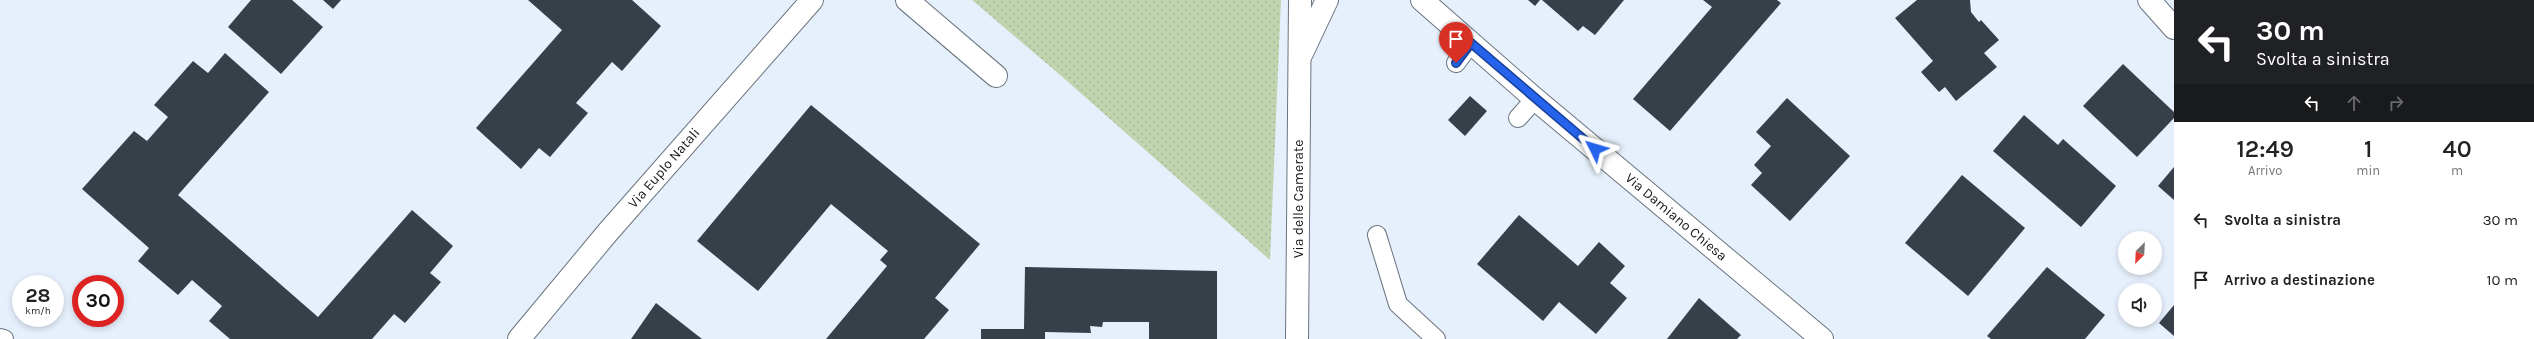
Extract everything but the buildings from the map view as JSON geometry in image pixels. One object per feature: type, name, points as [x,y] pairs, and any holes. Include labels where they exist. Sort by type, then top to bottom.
[{"type":"street","name":"Via Euplo Natali","points":[[519,339],[608,232],[812,0]]},
{"type":"street","points":[[907,0],[996,76]]},
{"type":"street","name":"Via delle Camerate","points":[[1297,339],[1300,0]]},
{"type":"street","name":"Via delle Camerate","points":[[1299,60],[1327,0]]},
{"type":"street","name":"Via Damiano Chiesa","points":[[1422,0],[1535,99],[1822,339]]},
{"type":"street","points":[[2148,0],[2174,28]]},
{"type":"lane","points":[[1456,63],[1471,43]]},
{"type":"lane","points":[[1518,118],[1535,99]]},
{"type":"lane","points":[[1377,235],[1398,304],[1436,339]]},
{"type":"lane","points":[[0,338],[4,339]]},
{"type":"green space","points":[[972,0],[1281,0],[1270,260],[1059,74]]},
{"type":"route","points":[[1456,63],[1471,43],[1595,149]]}]
